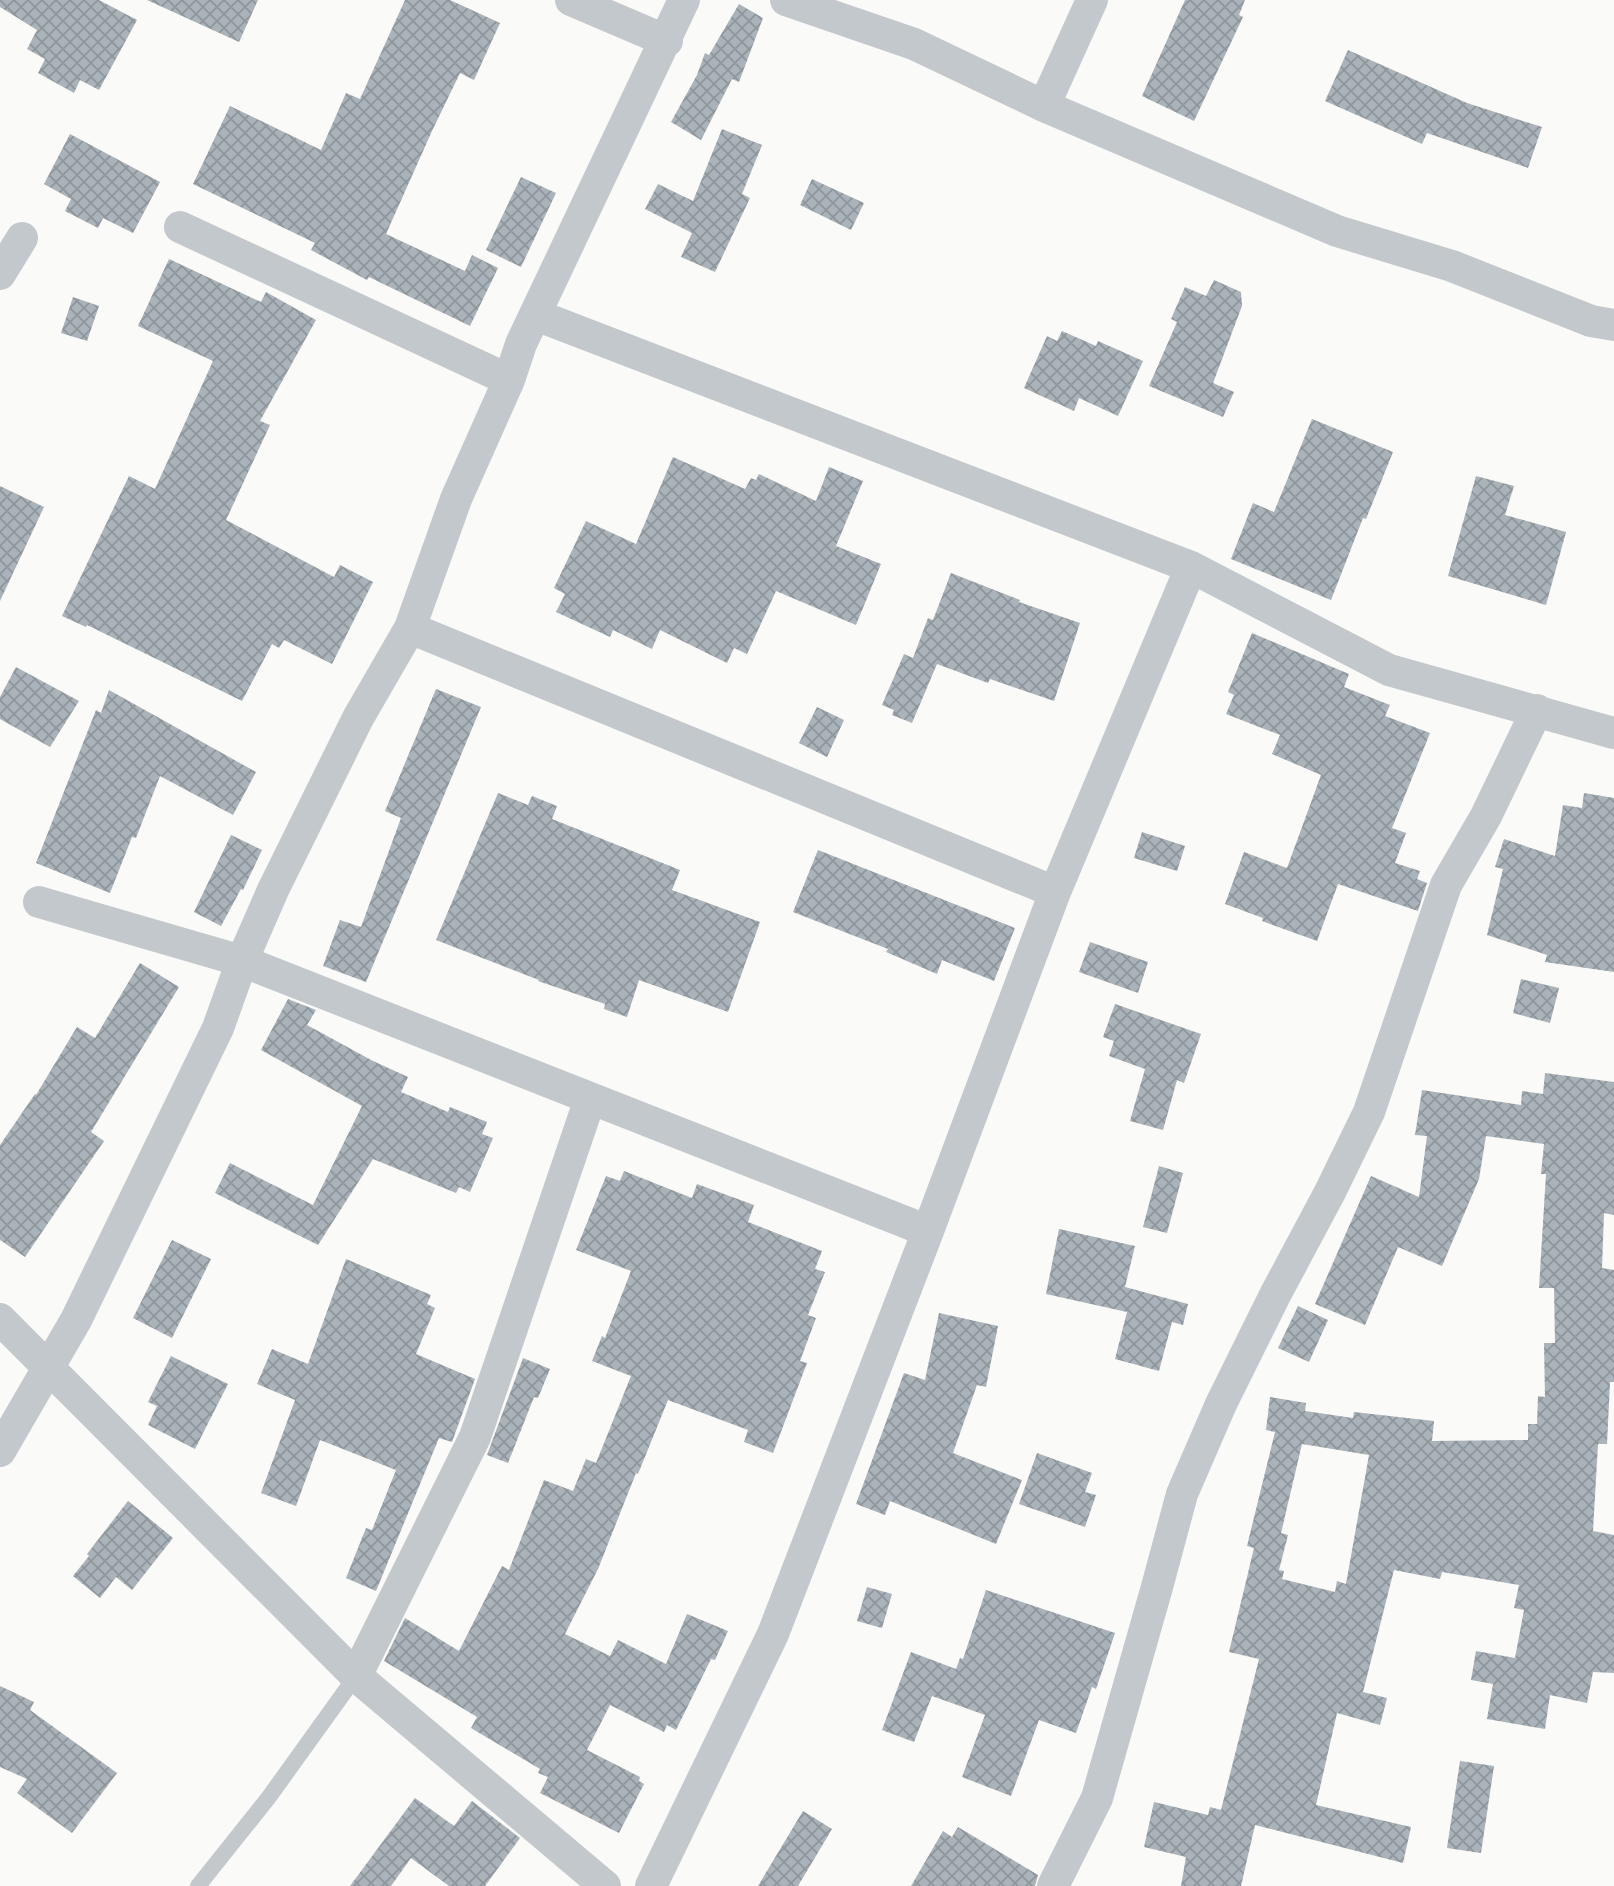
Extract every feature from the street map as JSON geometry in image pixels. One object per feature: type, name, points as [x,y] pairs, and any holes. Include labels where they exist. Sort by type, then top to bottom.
[{"type":"street","points":[[571,0],[667,40]]},
{"type":"street","points":[[0,1451],[76,1320],[218,1028],[242,961],[358,718],[410,628],[456,499],[509,380],[521,344],[684,0]]},
{"type":"street","points":[[786,0],[914,44],[1044,106],[1337,232],[1452,266],[1591,321],[1614,325]]},
{"type":"street","points":[[1044,106],[1092,0]]},
{"type":"street","points":[[180,227],[509,380]]},
{"type":"street","points":[[0,274],[22,238]]},
{"type":"street","points":[[536,315],[1191,567],[1389,670],[1614,733]]},
{"type":"street","points":[[651,1886],[773,1634],[1055,892],[1191,567]]},
{"type":"street","points":[[410,628],[1055,892]]},
{"type":"street","points":[[1054,1886],[1097,1798],[1182,1494],[1221,1404],[1275,1295],[1331,1192],[1368,1112],[1446,885],[1486,817],[1537,710]]},
{"type":"street","points":[[38,902],[242,961],[928,1231]]},
{"type":"street","points":[[356,1676],[475,1437],[590,1099]]},
{"type":"street","points":[[0,1319],[356,1676],[605,1886]]},
{"type":"lane","points":[[198,1886],[269,1797],[356,1676]]},
{"type":"building","points":[[0,0],[99,0],[137,20],[99,90],[80,80],[74,93],[38,73],[45,59],[27,49],[37,30],[0,7]]},
{"type":"building","points":[[147,0],[258,0],[239,42]]},
{"type":"building","points":[[405,0],[450,0],[500,23],[474,80],[460,73],[386,234],[465,271],[472,255],[498,268],[470,326],[369,277],[367,280],[311,250],[315,243],[193,184],[230,106],[321,150],[346,93],[360,99]]},
{"type":"building","points":[[1185,0],[1245,0],[1239,15],[1243,17],[1194,121],[1142,96]]},
{"type":"building","points":[[739,4],[763,18],[739,82],[732,79],[701,140],[671,122],[697,75],[705,53],[709,55]]},
{"type":"building","points":[[1348,50],[1467,103],[1542,127],[1528,168],[1427,133],[1422,144],[1325,101]]},
{"type":"building","points":[[722,129],[762,145],[742,194],[750,198],[715,272],[681,257],[692,233],[645,209],[658,184],[693,201]]},
{"type":"building","points":[[70,134],[160,182],[133,233],[103,218],[98,228],[65,211],[71,199],[44,184]]},
{"type":"building","points":[[521,177],[556,193],[521,267],[486,250]]},
{"type":"building","points":[[812,179],[864,203],[851,230],[800,205]]},
{"type":"building","points":[[169,259],[261,302],[266,292],[316,320],[260,421],[270,425],[226,520],[334,577],[340,565],[373,582],[332,664],[284,640],[279,648],[272,644],[242,701],[87,625],[86,627],[62,616],[129,476],[155,489],[213,361],[138,326]]},
{"type":"building","points":[[1214,280],[1241,292],[1242,306],[1213,383],[1234,392],[1223,417],[1149,386],[1177,322],[1171,319],[1185,287],[1206,296]]},
{"type":"building","points":[[73,297],[99,306],[87,341],[61,333]]},
{"type":"building","points":[[1062,331],[1096,346],[1098,341],[1143,361],[1118,416],[1079,398],[1074,411],[1024,388],[1047,336],[1057,341]]},
{"type":"building","points":[[1312,419],[1393,452],[1366,519],[1363,518],[1331,600],[1231,559],[1253,503],[1274,512]]},
{"type":"building","points":[[673,457],[745,489],[751,478],[756,480],[759,474],[816,501],[829,467],[863,481],[836,546],[881,564],[856,625],[776,591],[747,654],[734,648],[727,663],[660,630],[652,649],[613,630],[610,637],[556,612],[565,594],[554,588],[586,521],[636,544]]},
{"type":"building","points":[[1476,476],[1514,486],[1505,515],[1566,532],[1546,605],[1448,576]]},
{"type":"building","points":[[0,486],[44,507],[0,601]]},
{"type":"building","points":[[951,573],[1020,600],[1019,602],[1080,623],[1054,701],[990,679],[988,683],[937,664],[912,723],[892,715],[894,710],[882,705],[904,654],[913,658],[928,618],[933,620]]},
{"type":"building","points":[[1252,633],[1349,674],[1344,687],[1390,705],[1385,716],[1430,733],[1392,828],[1406,833],[1395,863],[1420,871],[1417,879],[1427,883],[1418,911],[1338,884],[1317,941],[1225,904],[1244,852],[1287,868],[1321,775],[1272,754],[1280,735],[1226,714],[1234,695],[1228,692]]},
{"type":"building","points":[[16,667],[79,701],[50,747],[0,719],[0,697]]},
{"type":"building","points":[[436,689],[481,707],[366,982],[323,966],[340,920],[361,927],[401,818],[385,811]]},
{"type":"building","points":[[109,690],[256,772],[233,815],[160,776],[136,838],[132,837],[110,893],[36,863],[96,710],[101,713]]},
{"type":"building","points":[[817,707],[844,720],[827,757],[799,743]]},
{"type":"building","points":[[498,793],[528,805],[532,796],[557,806],[552,819],[680,870],[672,890],[760,922],[728,1012],[639,980],[627,1017],[604,1009],[605,1004],[538,981],[436,940]]},
{"type":"building","points":[[1584,793],[1614,798],[1614,972],[1545,962],[1547,955],[1487,935],[1503,869],[1495,867],[1504,839],[1555,856],[1563,805],[1582,808]]},
{"type":"building","points":[[1142,832],[1185,846],[1177,871],[1134,858]]},
{"type":"building","points":[[231,835],[262,850],[243,890],[241,889],[221,926],[194,912]]},
{"type":"building","points":[[818,850],[1015,928],[994,981],[942,960],[937,974],[886,952],[888,949],[793,912]]},
{"type":"building","points":[[1090,942],[1148,962],[1138,993],[1079,972]]},
{"type":"building","points":[[140,963],[179,987],[91,1132],[104,1141],[25,1257],[0,1240],[0,1145],[36,1095],[77,1027],[95,1038]]},
{"type":"building","points":[[1521,979],[1559,988],[1550,1023],[1513,1013]]},
{"type":"building","points":[[288,999],[316,1010],[307,1025],[408,1077],[401,1092],[448,1112],[450,1107],[487,1122],[482,1134],[493,1138],[470,1192],[459,1187],[456,1193],[373,1159],[318,1245],[215,1193],[230,1163],[313,1205],[362,1106],[261,1050]]},
{"type":"building","points":[[1115,1004],[1201,1034],[1184,1083],[1177,1080],[1163,1130],[1130,1121],[1145,1069],[1109,1056],[1114,1041],[1103,1037]]},
{"type":"building","points":[[1545,1073],[1614,1082],[1614,1215],[1604,1213],[1602,1268],[1614,1270],[1614,1382],[1610,1382],[1607,1444],[1598,1444],[1593,1531],[1614,1535],[1614,1673],[1593,1672],[1587,1703],[1550,1695],[1545,1729],[1487,1719],[1493,1684],[1471,1680],[1476,1651],[1515,1658],[1524,1610],[1514,1608],[1519,1585],[1442,1572],[1440,1579],[1394,1570],[1363,1692],[1387,1698],[1380,1725],[1337,1713],[1316,1805],[1411,1827],[1403,1863],[1255,1825],[1241,1886],[1181,1886],[1186,1857],[1144,1847],[1154,1802],[1208,1815],[1210,1807],[1221,1810],[1259,1659],[1229,1652],[1254,1548],[1247,1546],[1275,1432],[1266,1430],[1270,1397],[1306,1403],[1305,1411],[1353,1418],[1354,1412],[1434,1421],[1432,1441],[1528,1440],[1528,1424],[1537,1424],[1538,1396],[1545,1397],[1544,1343],[1555,1343],[1554,1288],[1539,1288],[1546,1174],[1541,1174],[1544,1144],[1486,1136],[1479,1179],[1442,1266],[1398,1247],[1365,1325],[1315,1304],[1371,1176],[1419,1197],[1427,1136],[1415,1135],[1422,1090],[1521,1105],[1522,1091],[1543,1094]],"holes":[[[1302,1444],[1369,1455],[1346,1584],[1337,1581],[1335,1592],[1282,1579],[1284,1571],[1279,1570],[1288,1535],[1281,1533]]]},
{"type":"building","points":[[1159,1166],[1183,1173],[1167,1233],[1143,1227]]},
{"type":"building","points":[[624,1171],[692,1198],[697,1184],[754,1205],[748,1222],[822,1251],[815,1269],[825,1272],[808,1315],[816,1318],[800,1361],[807,1363],[773,1453],[744,1442],[748,1430],[668,1400],[598,1569],[565,1634],[610,1656],[618,1640],[666,1664],[687,1614],[728,1631],[676,1730],[667,1725],[664,1732],[610,1705],[587,1750],[640,1777],[639,1781],[644,1784],[619,1833],[540,1793],[548,1777],[538,1773],[540,1769],[471,1728],[477,1717],[384,1661],[405,1618],[459,1651],[502,1566],[509,1570],[544,1480],[573,1491],[586,1459],[596,1463],[631,1376],[592,1361],[602,1336],[605,1338],[631,1271],[576,1250],[606,1176],[620,1181]]},
{"type":"building","points":[[1059,1229],[1135,1246],[1125,1287],[1188,1304],[1183,1325],[1172,1322],[1159,1371],[1115,1359],[1127,1312],[1046,1294]]},
{"type":"building","points":[[172,1240],[211,1259],[172,1338],[133,1318]]},
{"type":"building","points":[[346,1259],[431,1295],[427,1304],[435,1308],[416,1354],[475,1379],[452,1442],[439,1438],[376,1591],[346,1578],[366,1528],[372,1530],[396,1470],[320,1440],[296,1506],[261,1493],[295,1400],[257,1384],[272,1349],[308,1364]]},
{"type":"building","points":[[1298,1306],[1328,1320],[1309,1362],[1278,1348]]},
{"type":"building","points":[[939,1313],[998,1326],[986,1387],[977,1385],[953,1453],[1022,1480],[996,1544],[890,1501],[885,1515],[856,1504],[904,1373],[925,1380]]},
{"type":"building","points":[[171,1356],[228,1384],[195,1449],[148,1425],[157,1406],[148,1402]]},
{"type":"building","points":[[523,1358],[550,1369],[538,1398],[534,1397],[508,1463],[487,1455]]},
{"type":"building","points":[[1037,1453],[1092,1473],[1085,1492],[1096,1495],[1085,1527],[1019,1504]]},
{"type":"building","points":[[128,1501],[173,1538],[132,1590],[116,1577],[100,1598],[73,1576]]},
{"type":"building","points":[[867,1587],[892,1594],[882,1628],[857,1621]]},
{"type":"building","points":[[986,1590],[1115,1633],[1096,1689],[1092,1687],[1076,1733],[1039,1720],[1011,1796],[962,1777],[985,1715],[932,1696],[914,1742],[882,1730],[911,1652],[956,1669],[960,1658],[963,1659]]},
{"type":"building","points":[[0,1686],[34,1702],[30,1710],[117,1773],[72,1833],[17,1793],[27,1779],[0,1767]]},
{"type":"building","points":[[1460,1761],[1494,1766],[1481,1853],[1447,1848]]},
{"type":"building","points":[[415,1798],[454,1826],[472,1801],[520,1838],[485,1886],[449,1886],[411,1858],[391,1886],[350,1886]]},
{"type":"building","points":[[803,1811],[832,1829],[798,1886],[758,1886]]},
{"type":"building","points":[[958,1827],[1038,1875],[1035,1886],[911,1886],[943,1831],[952,1837]]}]
